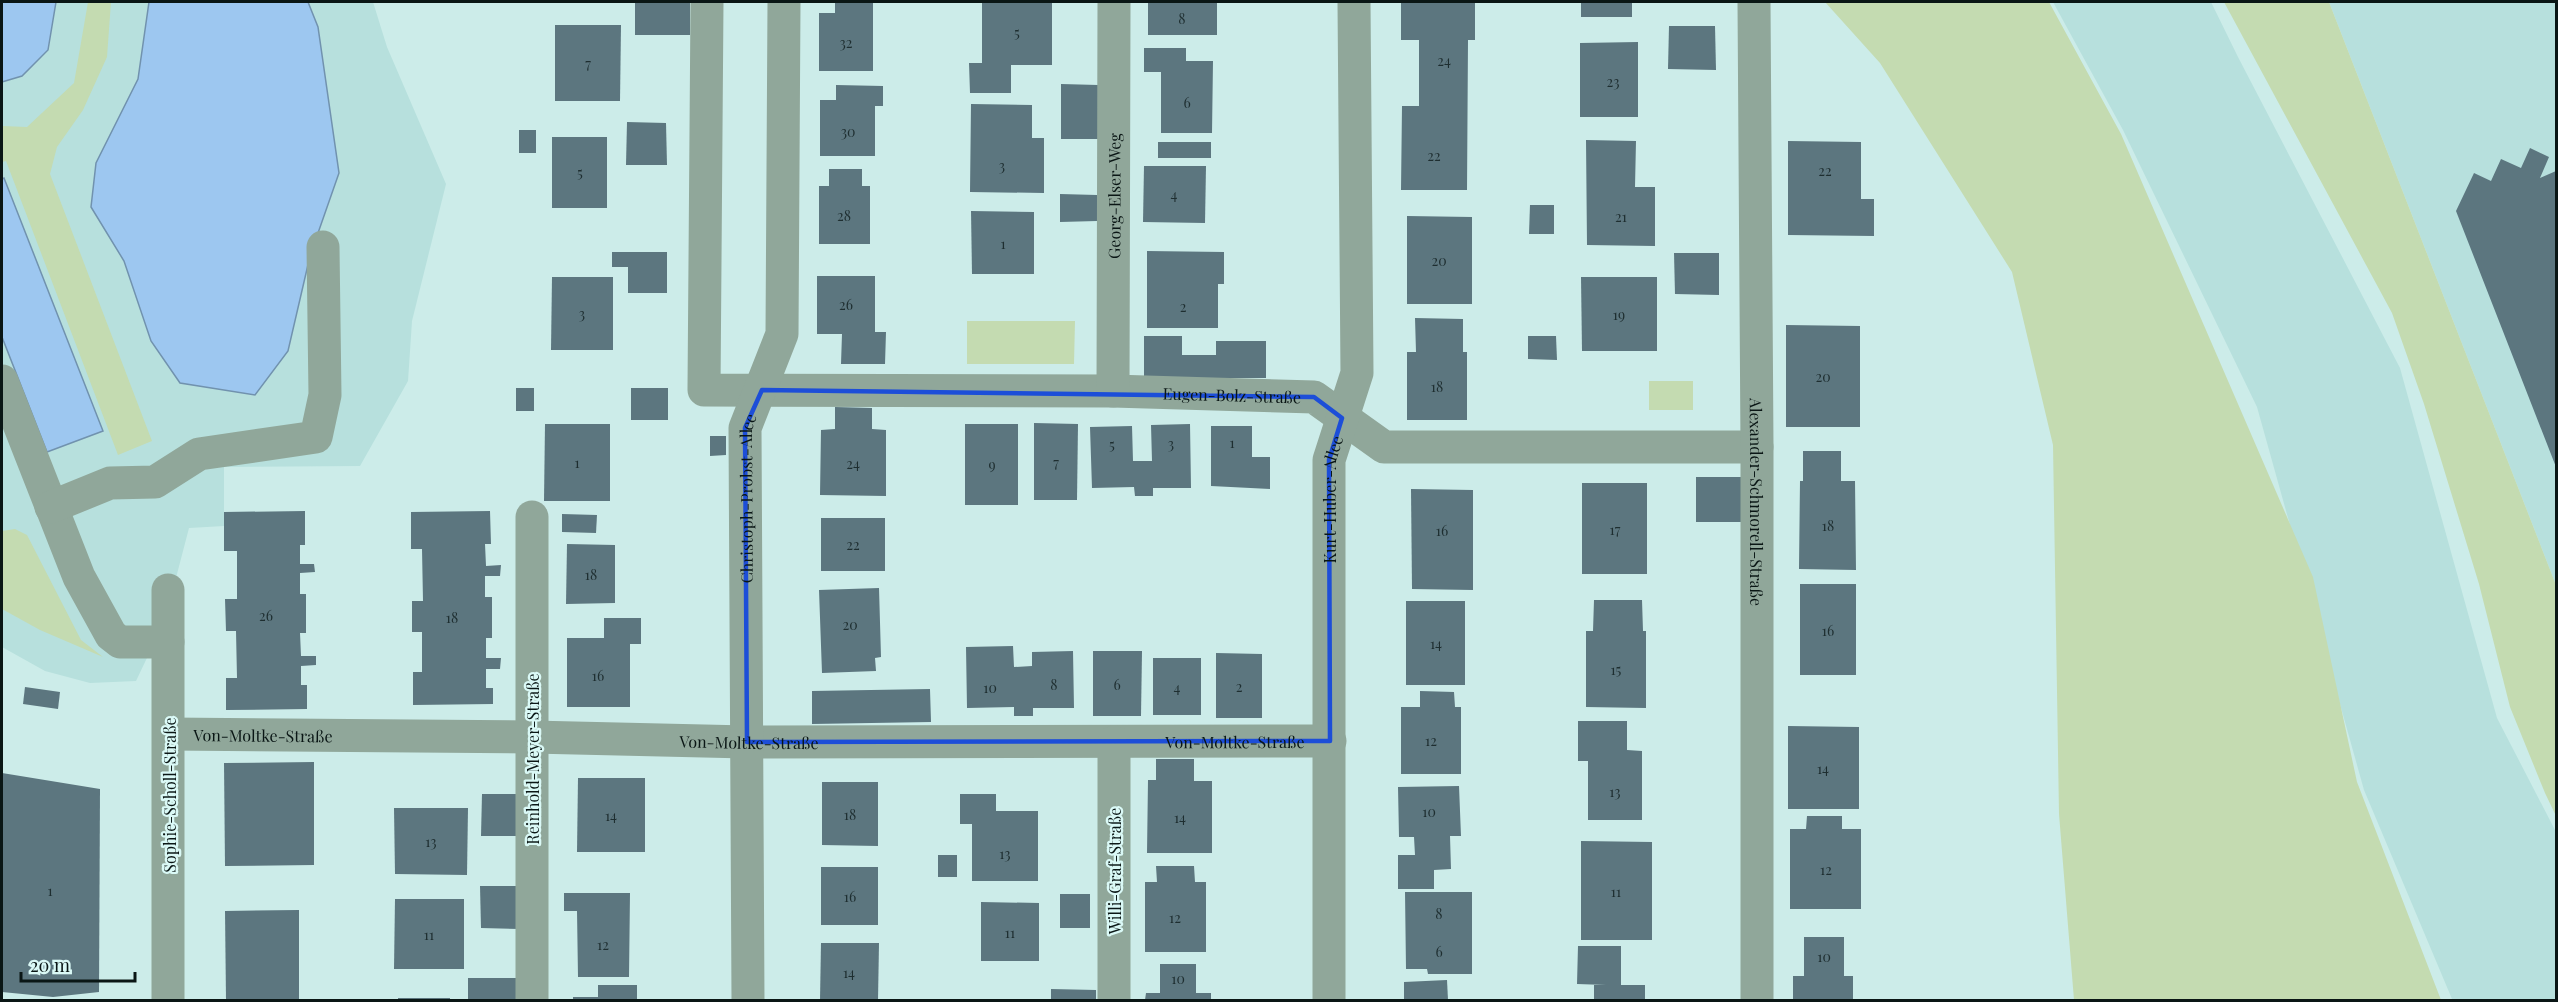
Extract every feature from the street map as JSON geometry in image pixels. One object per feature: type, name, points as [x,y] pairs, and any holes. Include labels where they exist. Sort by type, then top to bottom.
[{"type":"street","name":"Eugen-Bolz-Straße","points":[[707,2],[704,390],[1113,391],[1314,397],[1384,447],[1757,447]]},
{"type":"street","name":"Christoph-Probst-Allee","points":[[748,1000],[745,428],[762,390],[782,334],[784,2]]},
{"type":"street","name":"Georg-Elser-Weg","points":[[1113,2],[1113,391]]},
{"type":"street","name":"Kurt-Huber-Allee","points":[[1329,1000],[1329,460],[1357,373],[1354,2]]},
{"type":"street","name":"Alexander-Schmorell-Straße","points":[[1754,2],[1757,1000]]},
{"type":"street","points":[[51,507],[110,483],[155,482],[200,454],[316,437],[325,395],[323,247]]},
{"type":"street","points":[[2,381],[79,577],[111,635],[120,642],[168,642]]},
{"type":"street","name":"Reinhold-Meyer-Straße","points":[[532,517],[532,1000]]},
{"type":"street","name":"Sophie-Scholl-Straße","points":[[168,590],[168,1000]]},
{"type":"street","name":"Von-Moltke-Straße","points":[[169,734],[532,736],[747,742],[1330,741]]},
{"type":"street","name":"Willi-Graf-Straße","points":[[1114,742],[1114,1000]]},
{"type":"highlighted area","points":[[762,390],[1314,397],[1342,418],[1329,460],[1330,741],[747,742],[745,428]]},
{"type":"shaded area","points":[[2,2],[373,2],[387,47],[446,184],[412,321],[408,381],[360,466],[224,467],[224,526],[189,528],[165,620],[136,681],[90,683],[45,671],[2,647]]},
{"type":"shaded area","points":[[2053,2],[2211,2],[2400,368],[2497,718],[2556,832],[2556,1000],[2452,999],[2364,790],[2257,407],[2123,130]]},
{"type":"shaded area","points":[[2329,2],[2556,2],[2556,585]]},
{"type":"green space","points":[[88,2],[111,2],[107,57],[83,110],[57,147],[50,174],[152,441],[118,455],[6,161],[2,162],[2,126],[27,127],[74,83]]},
{"type":"green space","points":[[1825,2],[2049,2],[2121,134],[2313,577],[2357,782],[2441,1000],[2074,1000],[2059,814],[2053,445],[2012,272],[1880,63]]},
{"type":"green space","points":[[2224,2],[2329,2],[2556,585],[2556,816],[2510,707],[2479,584],[2424,404],[2392,313]]},
{"type":"green space","points":[[967,321],[1075,321],[1074,364],[967,364]]},
{"type":"green space","points":[[1649,381],[1693,381],[1693,410],[1649,410]]},
{"type":"green space","points":[[15,529],[27,535],[81,640],[103,657],[40,630],[2,609],[2,531]]},
{"type":"water","points":[[2,2],[56,2],[48,50],[22,76],[2,82]]},
{"type":"water","points":[[149,2],[308,2],[318,27],[339,173],[310,256],[288,351],[255,395],[180,383],[151,341],[124,261],[91,207],[96,163],[138,79]]},
{"type":"water","points":[[4,178],[103,431],[47,452],[2,337],[2,179]]},
{"type":"building","points":[[635,2],[690,2],[690,35],[635,35]]},
{"type":"building","points":[[835,2],[873,2],[873,71],[819,71],[819,13],[835,13]]},
{"type":"building","points":[[982,2],[1052,2],[1052,65],[1011,65],[1011,93],[970,93],[969,63],[982,63]]},
{"type":"building","points":[[1148,2],[1217,2],[1217,35],[1148,35]]},
{"type":"building","points":[[1401,2],[1475,2],[1475,40],[1468,40],[1467,190],[1401,190],[1402,106],[1419,106],[1419,40],[1401,40]]},
{"type":"building","points":[[1581,2],[1632,2],[1632,17],[1581,17]]},
{"type":"building","points":[[555,25],[621,25],[620,101],[555,101]]},
{"type":"building","points":[[1669,26],[1715,26],[1716,70],[1668,69]]},
{"type":"building","points":[[1638,42],[1638,117],[1580,117],[1580,43]]},
{"type":"building","points":[[1144,48],[1186,48],[1186,61],[1213,61],[1212,133],[1161,133],[1161,72],[1144,72]]},
{"type":"building","points":[[1061,84],[1098,85],[1098,139],[1061,139]]},
{"type":"building","points":[[836,85],[883,86],[883,106],[875,106],[875,156],[820,156],[820,100],[836,100]]},
{"type":"building","points":[[971,104],[1032,105],[1032,138],[1044,138],[1044,193],[970,192]]},
{"type":"building","points":[[627,122],[666,123],[667,165],[626,165]]},
{"type":"building","points":[[519,130],[536,130],[536,153],[519,153]]},
{"type":"building","points":[[552,137],[607,137],[607,208],[552,208]]},
{"type":"building","points":[[1586,140],[1636,141],[1635,187],[1655,187],[1655,246],[1587,245]]},
{"type":"building","points":[[1788,141],[1861,142],[1861,199],[1874,199],[1874,236],[1788,235]]},
{"type":"building","points":[[1158,142],[1211,142],[1211,158],[1158,158]]},
{"type":"building","points":[[2530,148],[2549,157],[2540,178],[2556,171],[2556,467],[2456,211],[2474,173],[2491,181],[2501,159],[2521,168]]},
{"type":"building","points":[[1144,166],[1206,166],[1205,223],[1143,222]]},
{"type":"building","points":[[829,169],[862,169],[862,186],[870,186],[870,244],[819,244],[819,186],[829,186]]},
{"type":"building","points":[[1060,194],[1097,195],[1097,221],[1060,222]]},
{"type":"building","points":[[1530,205],[1554,205],[1554,234],[1529,234]]},
{"type":"building","points":[[971,211],[1034,212],[1034,274],[972,274]]},
{"type":"building","points":[[1407,216],[1472,217],[1472,304],[1407,304]]},
{"type":"building","points":[[1147,251],[1224,252],[1224,284],[1218,284],[1218,328],[1147,328]]},
{"type":"building","points":[[612,252],[667,252],[667,293],[628,293],[628,267],[612,267]]},
{"type":"building","points":[[1674,253],[1719,253],[1719,295],[1675,294]]},
{"type":"building","points":[[817,276],[875,276],[875,332],[886,332],[885,364],[841,364],[842,334],[817,334]]},
{"type":"building","points":[[552,277],[613,277],[613,350],[551,350]]},
{"type":"building","points":[[1581,277],[1657,277],[1657,351],[1582,351]]},
{"type":"building","points":[[1415,318],[1463,319],[1463,352],[1467,352],[1467,420],[1407,420],[1407,352],[1416,352]]},
{"type":"building","points":[[1786,325],[1860,326],[1860,427],[1786,427]]},
{"type":"building","points":[[1144,336],[1182,336],[1182,355],[1216,355],[1216,341],[1266,341],[1266,378],[1144,378]]},
{"type":"building","points":[[1528,336],[1556,336],[1557,360],[1528,359]]},
{"type":"building","points":[[516,388],[534,388],[534,411],[516,411]]},
{"type":"building","points":[[631,388],[668,388],[668,420],[631,420]]},
{"type":"building","points":[[835,407],[872,408],[872,429],[886,430],[886,496],[820,495],[821,430],[835,429]]},
{"type":"building","points":[[1034,423],[1078,424],[1077,500],[1034,500]]},
{"type":"building","points":[[545,424],[610,424],[610,501],[544,501]]},
{"type":"building","points":[[965,424],[1018,424],[1018,505],[965,505]]},
{"type":"building","points":[[1190,424],[1191,488],[1153,488],[1153,496],[1135,496],[1134,487],[1092,488],[1090,427],[1132,426],[1133,461],[1152,461],[1151,425]]},
{"type":"building","points":[[1211,426],[1252,426],[1252,457],[1270,457],[1270,489],[1211,486]]},
{"type":"building","points":[[710,436],[726,436],[726,455],[710,456]]},
{"type":"building","points":[[1803,451],[1841,451],[1841,481],[1855,481],[1856,570],[1799,569],[1800,481],[1803,481]]},
{"type":"building","points":[[1696,477],[1741,477],[1741,522],[1696,522]]},
{"type":"building","points":[[1582,483],[1647,483],[1647,574],[1582,574]]},
{"type":"building","points":[[1411,489],[1473,490],[1473,590],[1412,589]]},
{"type":"building","points":[[305,511],[305,545],[300,545],[300,564],[314,564],[315,572],[300,573],[300,594],[306,594],[306,633],[300,633],[301,656],[316,656],[316,665],[301,666],[301,685],[307,685],[307,709],[226,710],[226,678],[237,678],[236,631],[226,631],[225,599],[237,599],[237,551],[224,551],[224,512]]},
{"type":"building","points":[[490,511],[491,544],[485,544],[486,566],[501,565],[500,576],[485,576],[485,597],[492,597],[492,638],[486,638],[486,658],[501,658],[500,669],[486,669],[486,688],[493,688],[493,704],[413,705],[413,672],[422,672],[422,632],[412,632],[412,601],[423,601],[422,549],[411,549],[411,512]]},
{"type":"building","points":[[562,514],[597,515],[596,533],[562,532]]},
{"type":"building","points":[[821,518],[885,518],[885,571],[821,571]]},
{"type":"building","points":[[567,544],[615,545],[615,603],[566,604]]},
{"type":"building","points":[[1800,584],[1856,584],[1856,675],[1800,675]]},
{"type":"building","points":[[879,588],[881,657],[875,658],[876,671],[822,673],[819,590]]},
{"type":"building","points":[[1594,600],[1642,600],[1643,631],[1646,631],[1646,708],[1586,707],[1586,631],[1593,631]]},
{"type":"building","points":[[1406,601],[1465,601],[1465,685],[1406,685]]},
{"type":"building","points":[[604,618],[641,618],[641,644],[630,644],[630,707],[567,707],[567,638],[604,638]]},
{"type":"building","points":[[1013,646],[1014,667],[1032,666],[1032,652],[1073,651],[1074,708],[1033,708],[1033,716],[1014,716],[1014,707],[967,708],[966,647]]},
{"type":"building","points":[[1093,651],[1142,651],[1141,716],[1093,716]]},
{"type":"building","points":[[1216,653],[1262,654],[1262,718],[1216,718]]},
{"type":"building","points":[[1153,658],[1201,658],[1201,715],[1153,715]]},
{"type":"building","points":[[25,687],[60,692],[58,709],[23,704]]},
{"type":"building","points":[[930,689],[931,722],[812,724],[812,691]]},
{"type":"building","points":[[1420,691],[1454,692],[1455,707],[1461,707],[1461,774],[1401,774],[1401,707],[1420,707]]},
{"type":"building","points":[[1578,721],[1627,721],[1627,750],[1642,751],[1642,820],[1588,820],[1588,761],[1578,761]]},
{"type":"building","points":[[1788,726],[1859,727],[1859,809],[1788,809]]},
{"type":"building","points":[[1156,759],[1194,759],[1194,781],[1212,781],[1212,853],[1147,853],[1148,780],[1156,780]]},
{"type":"building","points":[[314,762],[314,865],[225,866],[224,763]]},
{"type":"building","points":[[2,773],[100,789],[99,992],[53,997],[2,992]]},
{"type":"building","points":[[578,778],[645,778],[645,852],[577,852]]},
{"type":"building","points":[[822,782],[878,782],[878,846],[822,845]]},
{"type":"building","points":[[1459,786],[1461,836],[1450,836],[1451,869],[1434,870],[1434,889],[1398,889],[1398,855],[1415,855],[1414,837],[1399,837],[1398,787]]},
{"type":"building","points":[[482,794],[519,794],[519,836],[481,836]]},
{"type":"building","points":[[960,794],[996,794],[996,811],[1038,811],[1038,881],[972,881],[972,824],[960,824]]},
{"type":"building","points":[[394,808],[468,808],[467,875],[395,874]]},
{"type":"building","points":[[1807,816],[1842,816],[1842,829],[1861,829],[1861,909],[1790,909],[1790,829],[1806,829]]},
{"type":"building","points":[[1581,841],[1652,842],[1652,940],[1581,940]]},
{"type":"building","points":[[938,855],[957,855],[957,877],[938,877]]},
{"type":"building","points":[[1156,866],[1194,866],[1195,882],[1206,882],[1206,952],[1145,952],[1145,882],[1157,882]]},
{"type":"building","points":[[821,867],[878,867],[878,925],[821,925]]},
{"type":"building","points":[[480,886],[519,886],[519,929],[481,928]]},
{"type":"building","points":[[1405,892],[1472,892],[1472,974],[1428,974],[1427,969],[1406,969]]},
{"type":"building","points":[[564,893],[630,893],[629,977],[578,977],[577,911],[564,911]]},
{"type":"building","points":[[1060,894],[1090,894],[1090,928],[1060,928]]},
{"type":"building","points":[[395,899],[464,899],[464,969],[394,969]]},
{"type":"building","points":[[981,902],[1039,903],[1039,961],[981,961]]},
{"type":"building","points":[[299,910],[299,1000],[226,1000],[225,911]]},
{"type":"building","points":[[1804,937],[1844,937],[1844,976],[1853,976],[1853,1000],[1793,1000],[1793,976],[1804,976]]},
{"type":"building","points":[[821,943],[879,943],[878,1000],[820,1000]]},
{"type":"building","points":[[1578,946],[1621,946],[1621,985],[1645,985],[1645,1000],[1594,1000],[1594,985],[1606,985],[1577,984]]},
{"type":"building","points":[[1160,964],[1196,964],[1196,993],[1211,993],[1211,1000],[1145,1000],[1146,993],[1160,993]]},
{"type":"building","points":[[468,978],[519,978],[519,1000],[468,1000]]},
{"type":"building","points":[[1447,980],[1448,1000],[1404,1000],[1404,982]]},
{"type":"building","points":[[598,985],[637,985],[637,1000],[573,1000],[573,997],[598,997]]},
{"type":"building","points":[[1051,989],[1096,990],[1096,1000],[1051,1000]]},
{"type":"building","points":[[398,998],[450,998],[450,1000],[398,1000]]}]
